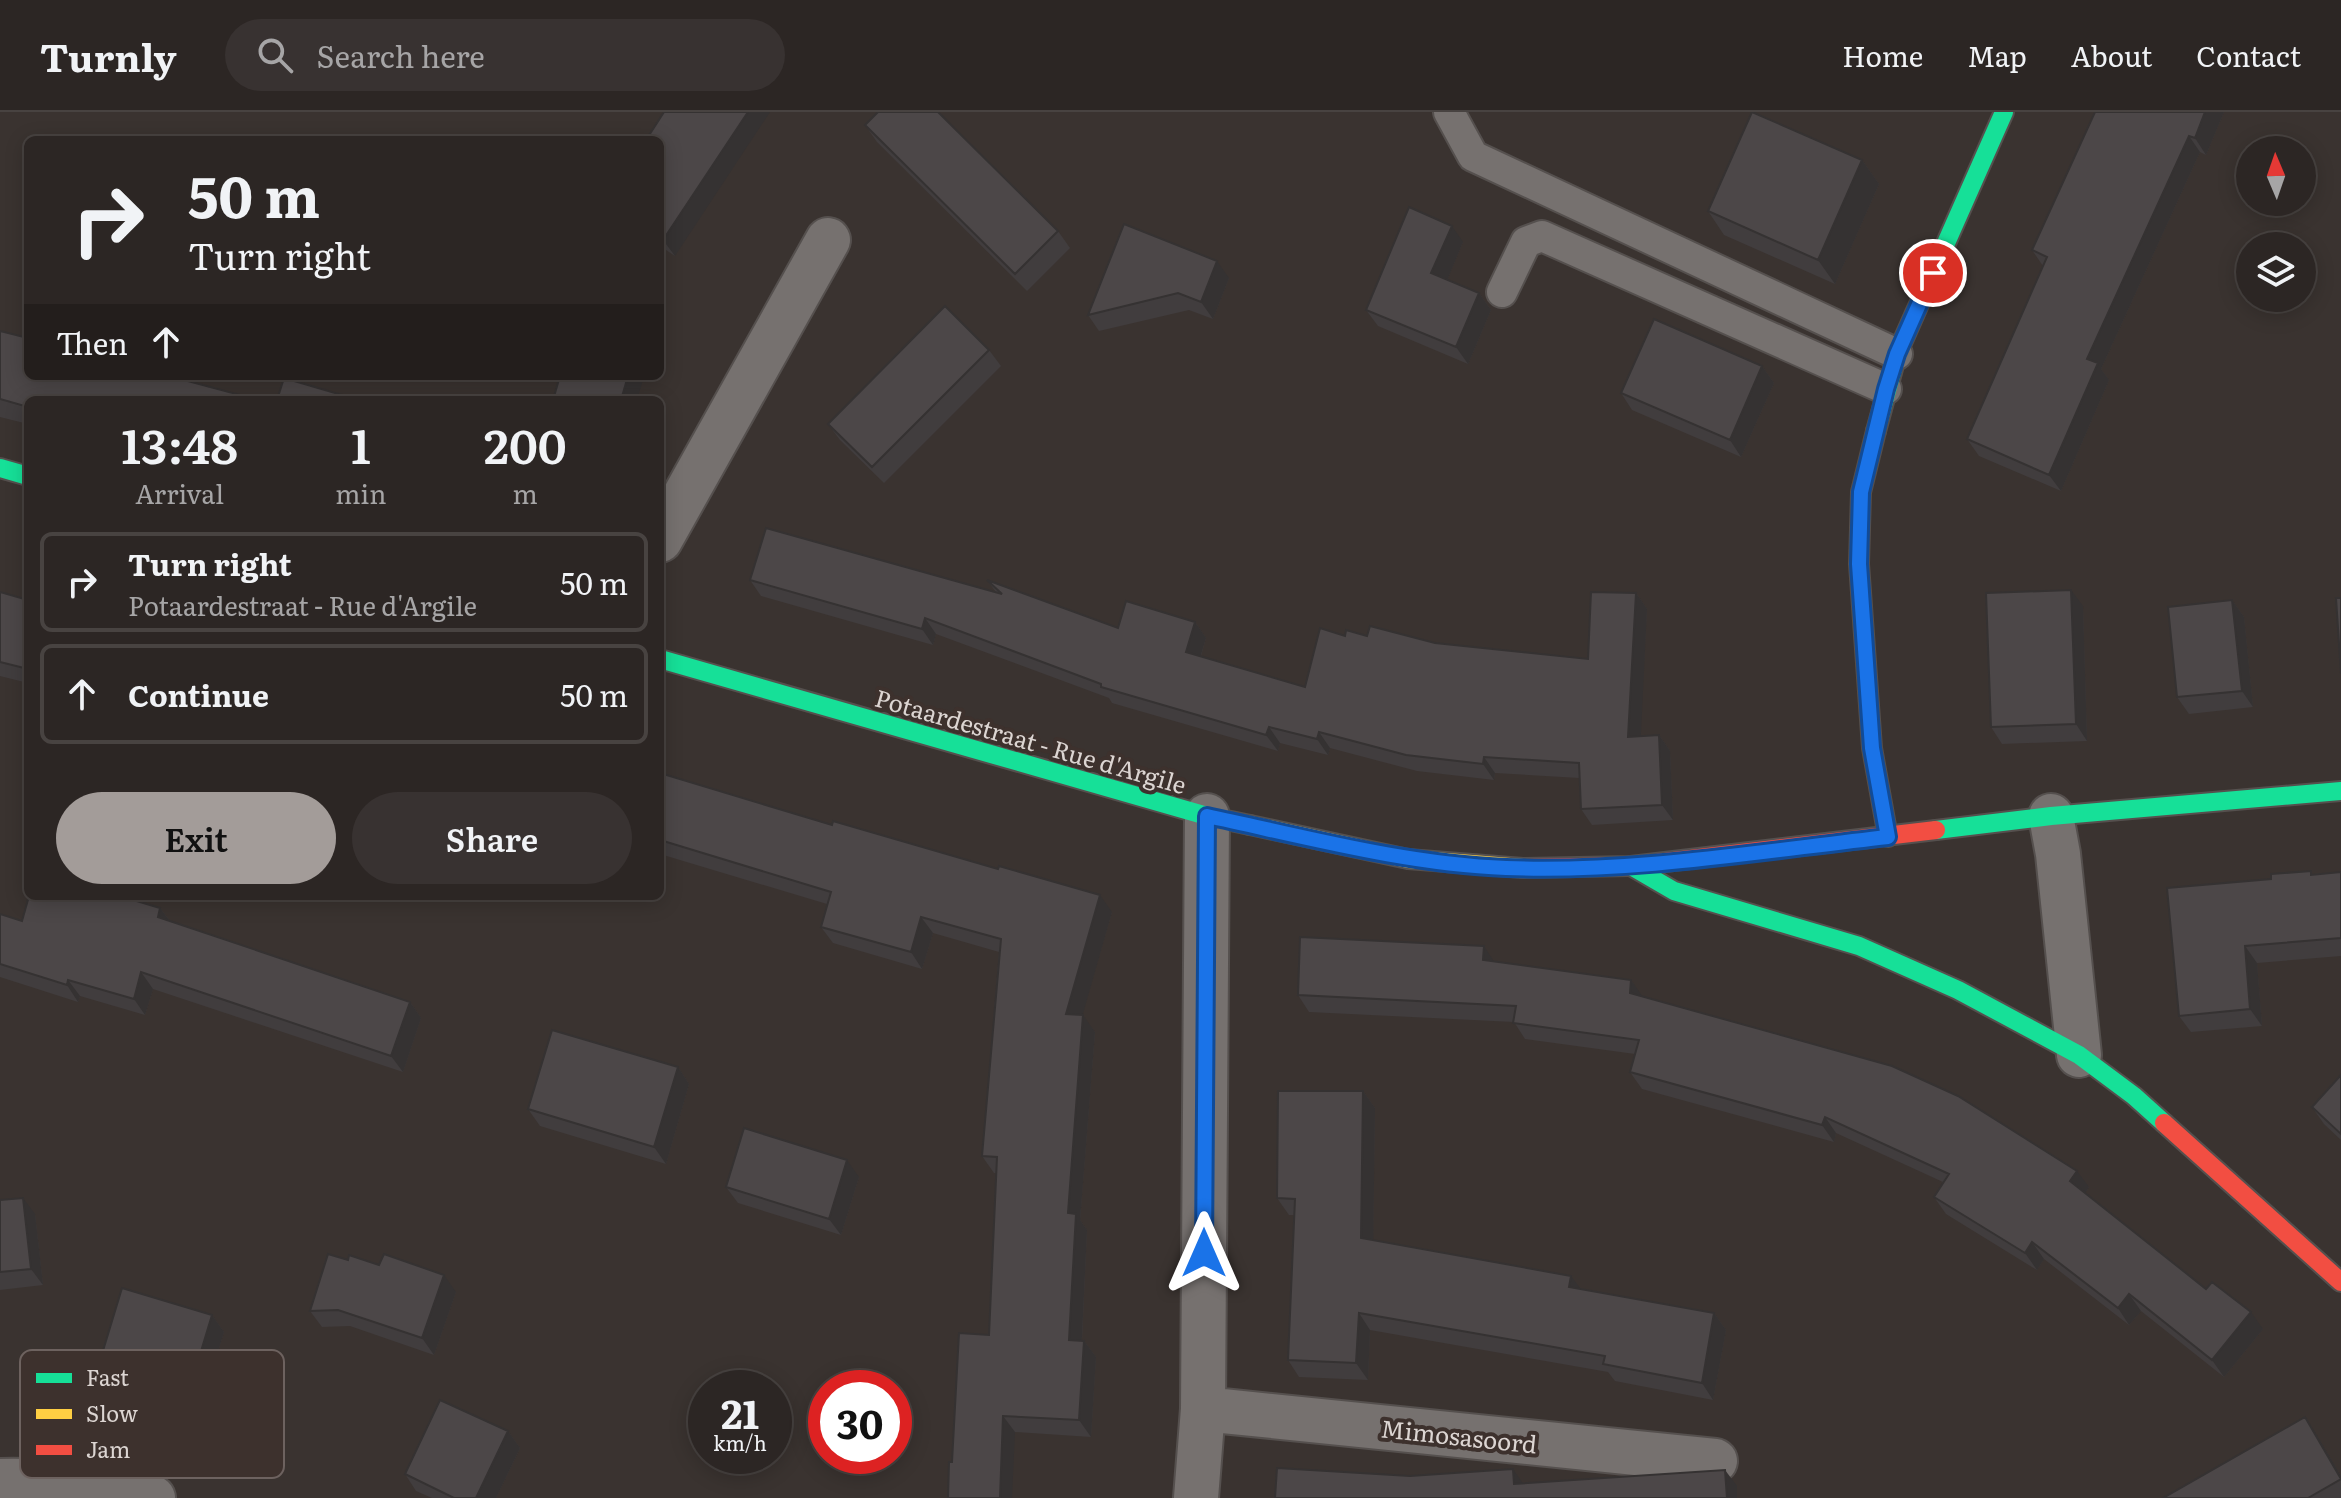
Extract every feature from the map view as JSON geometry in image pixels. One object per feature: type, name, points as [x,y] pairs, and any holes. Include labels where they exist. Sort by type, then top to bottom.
[{"type":"street","points":[[1888,837],[1872,748],[1859,564],[1861,492],[1897,354],[2004,112]]},
{"type":"street","points":[[664,533],[828,240]]},
{"type":"street","points":[[0,468],[24,475]]},
{"type":"street","name":"Potaardestraat - Rue d'Argile","points":[[664,660],[1207,816],[1408,859],[1507,868],[1631,866],[2051,816],[2341,791]]},
{"type":"street","points":[[1196,1498],[1203,1409],[1207,816]]},
{"type":"street","points":[[2051,816],[2058,854],[2079,1055]]},
{"type":"street","points":[[1631,866],[1674,891],[1859,946],[1958,990],[2079,1055],[2134,1096],[2341,1282]]},
{"type":"street","name":"Mimosasoord","points":[[1203,1409],[1715,1461]]},
{"type":"street","points":[[0,1481],[21,1480],[89,1487],[153,1498]]},
{"type":"lane","points":[[1449,112],[1473,156],[1897,354]]},
{"type":"lane","points":[[1502,292],[1526,242],[1542,236],[1886,389]]},
{"type":"building","points":[[664,112],[748,112],[664,238],[664,136],[649,136]]},
{"type":"building","points":[[878,112],[938,112],[1058,231],[1015,274],[865,125]]},
{"type":"building","points":[[1752,112],[1862,160],[1818,260],[1708,211]]},
{"type":"building","points":[[2095,112],[2205,112],[2195,138],[2189,136],[2087,359],[2098,363],[2049,475],[1967,439],[2047,257],[2032,250]]},
{"type":"building","points":[[1409,207],[1452,226],[1431,273],[1479,293],[1456,347],[1366,310]]},
{"type":"building","points":[[1124,224],[1217,261],[1201,302],[1178,293],[1088,315]]},
{"type":"building","points":[[945,306],[989,350],[872,467],[828,424]]},
{"type":"building","points":[[1654,319],[1762,366],[1730,440],[1621,393]]},
{"type":"building","points":[[0,331],[24,337],[24,380],[184,380],[244,396],[24,396],[24,406],[0,399]]},
{"type":"building","points":[[283,380],[291,380],[345,396],[278,396]]},
{"type":"building","points":[[559,380],[627,380],[622,396],[554,396]]},
{"type":"building","points":[[766,528],[1002,594],[987,580],[1118,628],[1126,601],[1195,622],[1186,652],[1305,687],[1320,628],[1345,636],[1346,630],[1367,636],[1370,626],[1435,643],[1588,659],[1591,592],[1636,593],[1628,737],[1659,735],[1662,805],[1581,809],[1579,763],[1484,757],[1483,764],[1406,755],[1319,732],[1317,739],[1269,727],[1266,735],[1101,687],[1101,684],[925,618],[922,629],[750,580]]},
{"type":"building","points":[[2071,590],[2076,724],[1991,727],[1986,593]]},
{"type":"building","points":[[0,592],[24,599],[24,668],[0,662]]},
{"type":"building","points":[[2336,598],[2341,598],[2341,674]]},
{"type":"building","points":[[2232,600],[2242,691],[2177,697],[2168,607]]},
{"type":"building","points":[[664,774],[832,825],[833,821],[1100,895],[1066,1014],[1083,1015],[1068,1213],[1076,1214],[1069,1340],[1084,1341],[1079,1420],[1003,1416],[1000,1498],[948,1498],[959,1333],[989,1335],[997,1157],[982,1156],[1001,939],[921,917],[911,952],[821,927],[831,892],[664,841]]},
{"type":"building","points":[[2311,871],[2311,875],[2341,872],[2341,938],[2245,946],[2250,1009],[2179,1016],[2167,888],[2271,879],[2271,874]]},
{"type":"building","points":[[28,900],[133,900],[160,908],[158,917],[410,1002],[391,1056],[141,972],[134,999],[68,980],[67,985],[0,964],[0,914],[22,921]]},
{"type":"building","points":[[1300,937],[1484,946],[1483,960],[1631,980],[1630,993],[1892,1066],[1958,1096],[2077,1171],[2070,1181],[2206,1289],[2212,1282],[2251,1312],[2212,1360],[2129,1294],[2118,1308],[2032,1242],[2025,1253],[1934,1197],[1949,1174],[1825,1117],[1822,1125],[1630,1072],[1639,1040],[1513,1023],[1516,1006],[1298,995]]},
{"type":"building","points":[[552,1030],[678,1067],[654,1147],[528,1109]]},
{"type":"building","points":[[2341,1075],[2341,1134],[2312,1107]]},
{"type":"building","points":[[1278,1091],[1363,1091],[1361,1238],[1571,1276],[1569,1287],[1714,1313],[1702,1383],[1603,1364],[1605,1356],[1359,1313],[1356,1363],[1288,1360],[1295,1199],[1277,1198]]},
{"type":"building","points":[[744,1128],[847,1160],[829,1219],[726,1187]]},
{"type":"building","points":[[23,1198],[31,1269],[0,1272],[0,1200]]},
{"type":"building","points":[[328,1254],[348,1260],[349,1255],[379,1265],[384,1254],[444,1275],[422,1338],[338,1310],[310,1311]]},
{"type":"building","points":[[122,1288],[212,1315],[201,1350],[103,1350]]},
{"type":"building","points":[[440,1400],[508,1431],[476,1498],[454,1498],[405,1474]]},
{"type":"building","points":[[2305,1417],[2341,1479],[2308,1498],[2163,1498]]},
{"type":"building","points":[[1277,1468],[1410,1476],[1513,1469],[1514,1484],[1725,1470],[1727,1498],[1275,1498]]},
{"type":"traffic: fast","points":[[1876,431],[1897,354],[2004,112]]},
{"type":"traffic: fast","points":[[0,468],[24,475]]},
{"type":"traffic: fast","points":[[664,660],[1207,816],[1250,825]]},
{"type":"traffic: fast","points":[[1936,830],[2051,816],[2341,791]]},
{"type":"traffic: fast","points":[[1631,866],[1674,891],[1859,946],[1958,990],[2079,1055],[2164,1123]]},
{"type":"traffic: slow","points":[[1876,431],[1861,492],[1859,564],[1872,748],[1888,837]]},
{"type":"traffic: slow","points":[[1250,825],[1408,859],[1523,868]]},
{"type":"traffic: jam","points":[[1523,868],[1631,866],[1936,830]]},
{"type":"traffic: jam","points":[[2164,1123],[2341,1282]]},
{"type":"route","points":[[1204,1253],[1207,816],[1408,859],[1507,868],[1631,866],[1888,837],[1872,748],[1859,564],[1861,492],[1897,354],[1933,273]]}]
